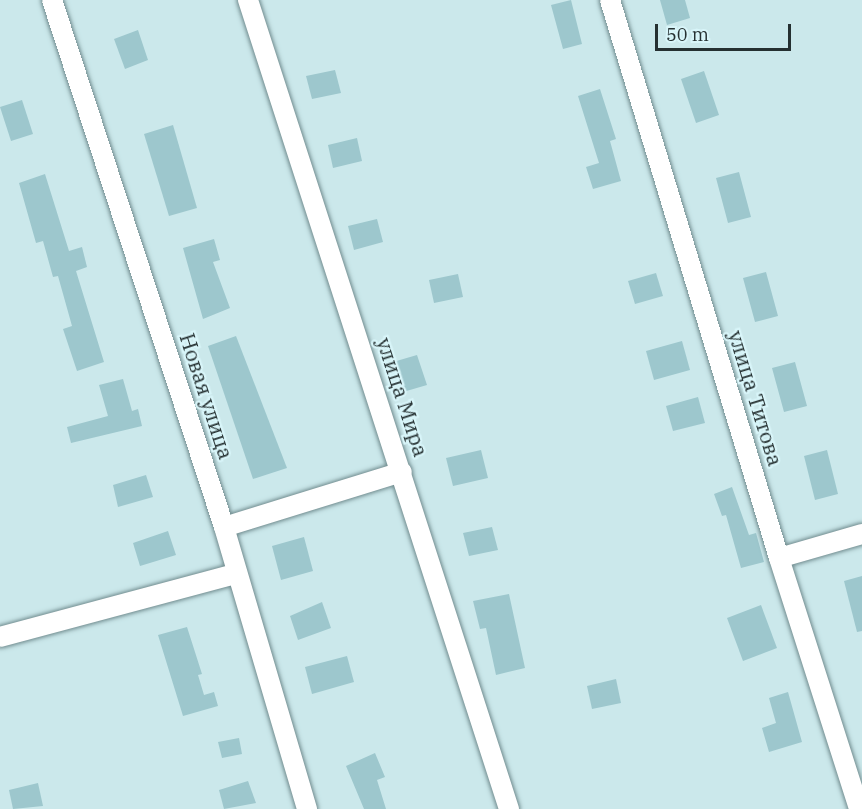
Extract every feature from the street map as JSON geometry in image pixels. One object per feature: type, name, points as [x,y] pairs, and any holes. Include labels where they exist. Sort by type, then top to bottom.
[{"type":"street","name":"Новая улица","points":[[52,0],[224,527],[235,574],[307,809]]},
{"type":"street","name":"улица Мира","points":[[248,0],[509,809]]},
{"type":"street","name":"улица Титова","points":[[610,0],[778,558],[859,809]]},
{"type":"street","points":[[224,527],[402,472]]},
{"type":"street","points":[[778,558],[862,534]]},
{"type":"street","points":[[0,638],[235,574]]},
{"type":"building","points":[[571,0],[582,44],[563,49],[551,5]]},
{"type":"building","points":[[660,0],[685,0],[690,18],[667,25]]},
{"type":"building","points":[[138,30],[148,60],[125,69],[114,39]]},
{"type":"building","points":[[335,70],[341,93],[312,99],[306,76]]},
{"type":"building","points":[[704,71],[719,115],[696,123],[681,79]]},
{"type":"building","points":[[600,89],[616,139],[610,141],[621,181],[593,189],[586,167],[599,163],[578,96]]},
{"type":"building","points":[[22,100],[33,134],[11,141],[0,107]]},
{"type":"building","points":[[173,125],[197,208],[169,216],[144,134]]},
{"type":"building","points":[[357,138],[362,161],[333,168],[328,145]]},
{"type":"building","points":[[739,172],[751,217],[728,223],[716,178]]},
{"type":"building","points":[[45,174],[69,251],[82,247],[87,267],[76,271],[104,362],[77,371],[63,329],[72,326],[58,276],[53,277],[43,241],[36,243],[19,183]]},
{"type":"building","points":[[377,219],[383,242],[354,250],[348,226]]},
{"type":"building","points":[[214,239],[220,260],[213,262],[230,308],[203,319],[183,248]]},
{"type":"building","points":[[766,272],[778,316],[755,322],[743,278]]},
{"type":"building","points":[[656,273],[663,296],[635,304],[628,281]]},
{"type":"building","points":[[458,274],[463,297],[434,303],[429,280]]},
{"type":"building","points":[[236,336],[287,468],[253,479],[208,346]]},
{"type":"building","points":[[682,341],[690,370],[654,380],[646,351]]},
{"type":"building","points":[[417,355],[427,385],[403,392],[393,362]]},
{"type":"building","points":[[795,362],[807,406],[784,412],[772,368]]},
{"type":"building","points":[[123,379],[132,411],[138,409],[142,426],[71,443],[67,427],[108,416],[99,385]]},
{"type":"building","points":[[698,397],[705,423],[673,431],[666,406]]},
{"type":"building","points":[[481,450],[488,478],[453,486],[446,458]]},
{"type":"building","points":[[827,450],[838,494],[815,500],[804,456]]},
{"type":"building","points":[[146,475],[153,497],[118,507],[113,485]]},
{"type":"building","points":[[732,487],[749,535],[756,533],[764,562],[741,568],[726,515],[722,516],[714,494]]},
{"type":"building","points":[[492,527],[498,550],[469,556],[463,533]]},
{"type":"building","points":[[168,531],[176,555],[140,566],[133,543]]},
{"type":"building","points":[[304,537],[313,571],[281,580],[272,546]]},
{"type":"building","points":[[862,576],[862,631],[857,632],[844,581]]},
{"type":"building","points":[[509,594],[525,668],[496,675],[486,628],[480,629],[473,601]]},
{"type":"building","points":[[322,602],[331,628],[298,640],[290,616]]},
{"type":"building","points":[[761,605],[777,648],[743,661],[727,618]]},
{"type":"building","points":[[187,627],[202,674],[198,675],[204,695],[214,692],[218,706],[183,716],[158,635]]},
{"type":"building","points":[[347,656],[354,682],[312,694],[305,667]]},
{"type":"building","points":[[616,679],[621,703],[592,709],[587,686]]},
{"type":"building","points":[[788,692],[802,742],[769,752],[762,728],[776,723],[769,698]]},
{"type":"building","points":[[239,738],[242,754],[222,758],[218,742]]},
{"type":"building","points":[[375,753],[385,777],[377,780],[386,809],[364,809],[346,766]]},
{"type":"building","points":[[248,781],[256,803],[224,809],[219,790]]},
{"type":"building","points":[[38,783],[43,806],[13,809],[9,790]]}]
